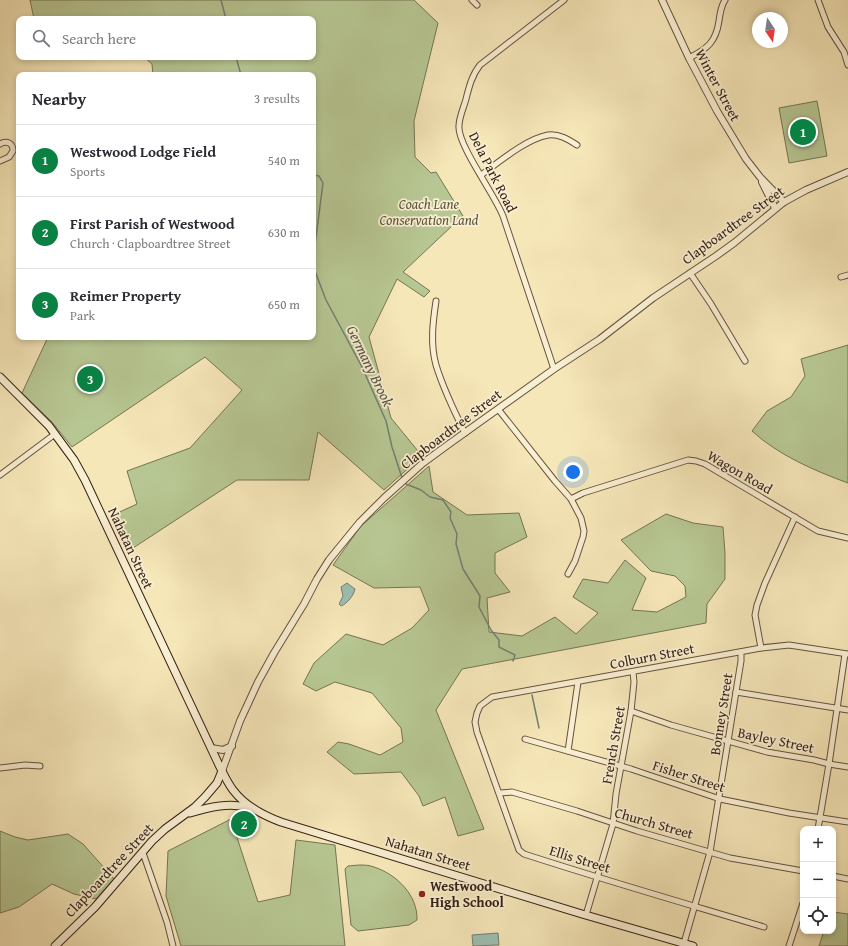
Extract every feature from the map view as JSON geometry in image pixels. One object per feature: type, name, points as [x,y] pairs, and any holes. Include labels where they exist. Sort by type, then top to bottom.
[{"type":"main road","name":"Nahatan Street","points":[[0,377],[49,426],[74,460],[87,484],[222,771],[233,790],[254,810],[269,818],[294,826],[693,946]]},
{"type":"main road","name":"Clapboardtree Street","points":[[55,946],[95,907],[152,841],[196,807],[211,790],[222,771]]},
{"type":"main road","name":"Clapboardtree Street","points":[[185,814],[214,806],[238,805],[254,810]]},
{"type":"street","points":[[472,0],[478,5]]},
{"type":"street","name":"Dela Park Road","points":[[554,370],[504,216],[471,159],[459,132],[459,125],[475,71],[480,65],[564,0]]},
{"type":"street","name":"Winter Street","points":[[662,0],[689,58],[717,111],[746,158],[760,177],[784,202]]},
{"type":"street","points":[[689,58],[707,48],[712,42],[716,35],[721,10],[726,0]]},
{"type":"street","points":[[818,0],[828,27],[844,52],[848,65]]},
{"type":"street","points":[[481,175],[511,153],[535,140],[549,135],[565,137],[577,145]]},
{"type":"street","points":[[0,144],[8,142],[13,148],[11,156],[1,160]]},
{"type":"street","name":"Clapboardtree Street","points":[[222,771],[240,721],[258,682],[329,560],[360,522],[384,498],[424,463],[498,409],[600,339],[631,314],[734,243],[775,208],[806,190],[848,172]]},
{"type":"street","name":"Winter Street","points":[[760,177],[775,208]]},
{"type":"street","points":[[690,273],[745,361]]},
{"type":"street","points":[[841,277],[848,275]]},
{"type":"street","points":[[436,301],[432,335],[436,364],[465,433]]},
{"type":"street","points":[[498,409],[571,499],[582,518],[584,531],[583,537],[575,561],[568,574]]},
{"type":"street","points":[[0,475],[55,434]]},
{"type":"street","name":"Wagon Road","points":[[571,499],[583,492],[688,460],[696,461],[705,464],[818,531],[848,538]]},
{"type":"street","points":[[761,648],[755,615],[757,605],[764,583],[795,517]]},
{"type":"street","name":"Colburn Street","points":[[475,722],[480,706],[492,697],[761,648],[789,645],[846,654]]},
{"type":"street","name":"Bonney Street","points":[[684,943],[710,852],[720,799],[741,662],[741,652]]},
{"type":"street","points":[[819,826],[846,654]]},
{"type":"street","name":"French Street","points":[[586,915],[613,824],[616,794],[631,711],[634,682],[633,672]]},
{"type":"street","points":[[568,751],[578,682]]},
{"type":"street","points":[[736,692],[848,710]]},
{"type":"street","name":"Bayley Street","points":[[631,711],[670,725],[728,742],[768,752],[848,767]]},
{"type":"street","name":"Ellis Street","points":[[475,722],[476,732],[500,793],[519,850],[524,854],[597,878],[764,927]]},
{"type":"street","name":"Fisher Street","points":[[525,739],[622,767],[720,799],[789,814],[848,822]]},
{"type":"street","points":[[211,748],[223,750],[232,746]]},
{"type":"street","points":[[0,768],[25,765],[40,766]]},
{"type":"street","name":"Church Street","points":[[500,793],[512,792],[577,811],[613,824],[730,858],[800,870]]},
{"type":"street","points":[[143,853],[167,922],[173,946]]},
{"type":"street","points":[[836,877],[848,879]]},
{"type":"street","points":[[789,946],[800,912]]},
{"type":"green space","name":"Coach Lane Conservation Land","points":[[30,0],[414,0],[438,23],[414,121],[415,157],[431,173],[436,172],[463,216],[460,218],[462,221],[453,225],[403,272],[430,291],[424,297],[397,279],[369,337],[391,418],[422,456],[384,490],[318,432],[309,480],[237,480],[130,550],[111,516],[137,504],[127,471],[190,448],[242,390],[205,357],[72,447],[52,422],[22,393],[47,340],[316,340],[316,72],[153,72],[152,64],[147,60],[316,60],[316,16],[33,16]]},
{"type":"green space","points":[[817,101],[827,156],[789,163],[779,108]]},
{"type":"green space","points":[[848,345],[848,483],[797,462],[773,448],[752,431],[767,411],[791,397],[805,376],[801,359]]},
{"type":"green space","points":[[429,466],[433,492],[467,515],[519,513],[527,537],[495,553],[495,573],[510,592],[487,598],[489,632],[522,636],[555,617],[576,634],[598,613],[573,597],[583,579],[608,583],[625,560],[646,578],[632,610],[657,612],[686,597],[685,586],[675,576],[651,571],[621,540],[666,514],[693,523],[723,527],[725,579],[707,604],[706,623],[462,669],[436,710],[484,829],[458,836],[445,797],[423,806],[419,796],[401,772],[354,774],[327,752],[338,742],[349,744],[380,755],[403,742],[401,728],[372,693],[335,682],[316,691],[303,684],[314,663],[346,634],[383,645],[412,628],[429,610],[420,587],[374,588],[333,565],[361,526]]},
{"type":"green space","points":[[231,819],[258,902],[290,895],[296,840],[335,845],[345,946],[181,946],[166,896],[168,851]]},
{"type":"green space","points":[[0,831],[28,840],[68,834],[83,844],[114,879],[96,899],[74,894],[52,884],[19,907],[0,913]]},
{"type":"green space","points":[[368,865],[382,870],[398,880],[410,894],[414,902],[417,920],[409,925],[358,931],[351,925],[345,869],[348,866]]},
{"type":"green space","points":[[836,912],[848,914],[848,946],[819,946],[823,934],[836,934]]},
{"type":"water","points":[[347,583],[355,589],[350,599],[341,606],[339,604],[343,596],[341,587]]},
{"type":"water","points":[[498,933],[499,945],[473,946],[472,935]]},
{"type":"waterway","name":"Germany Brook","points":[[221,0],[225,16]]},
{"type":"waterway","name":"Germany Brook","points":[[237,60],[240,72]]},
{"type":"waterway","name":"Germany Brook","points":[[316,176],[319,176],[323,183],[316,237]]},
{"type":"waterway","name":"Germany Brook","points":[[316,274],[326,300],[362,367],[386,421],[392,447],[402,478]]},
{"type":"waterway","name":"Germany Brook","points":[[406,484],[421,490],[430,497],[443,500],[451,512],[450,518],[457,534],[456,544],[463,569],[480,596],[479,607],[491,630],[499,640],[499,647],[515,655],[513,661]]},
{"type":"waterway","name":"Germany Brook","points":[[532,695],[539,728]]},
{"type":"place","name":"Westwood Lodge Field","points":[[803,132]]},
{"type":"place","name":"Reimer Property","points":[[90,379]]},
{"type":"place","name":"First Parish of Westwood","points":[[244,824]]},
{"type":"place","name":"Westwood High School","points":[[422,894]]}]
